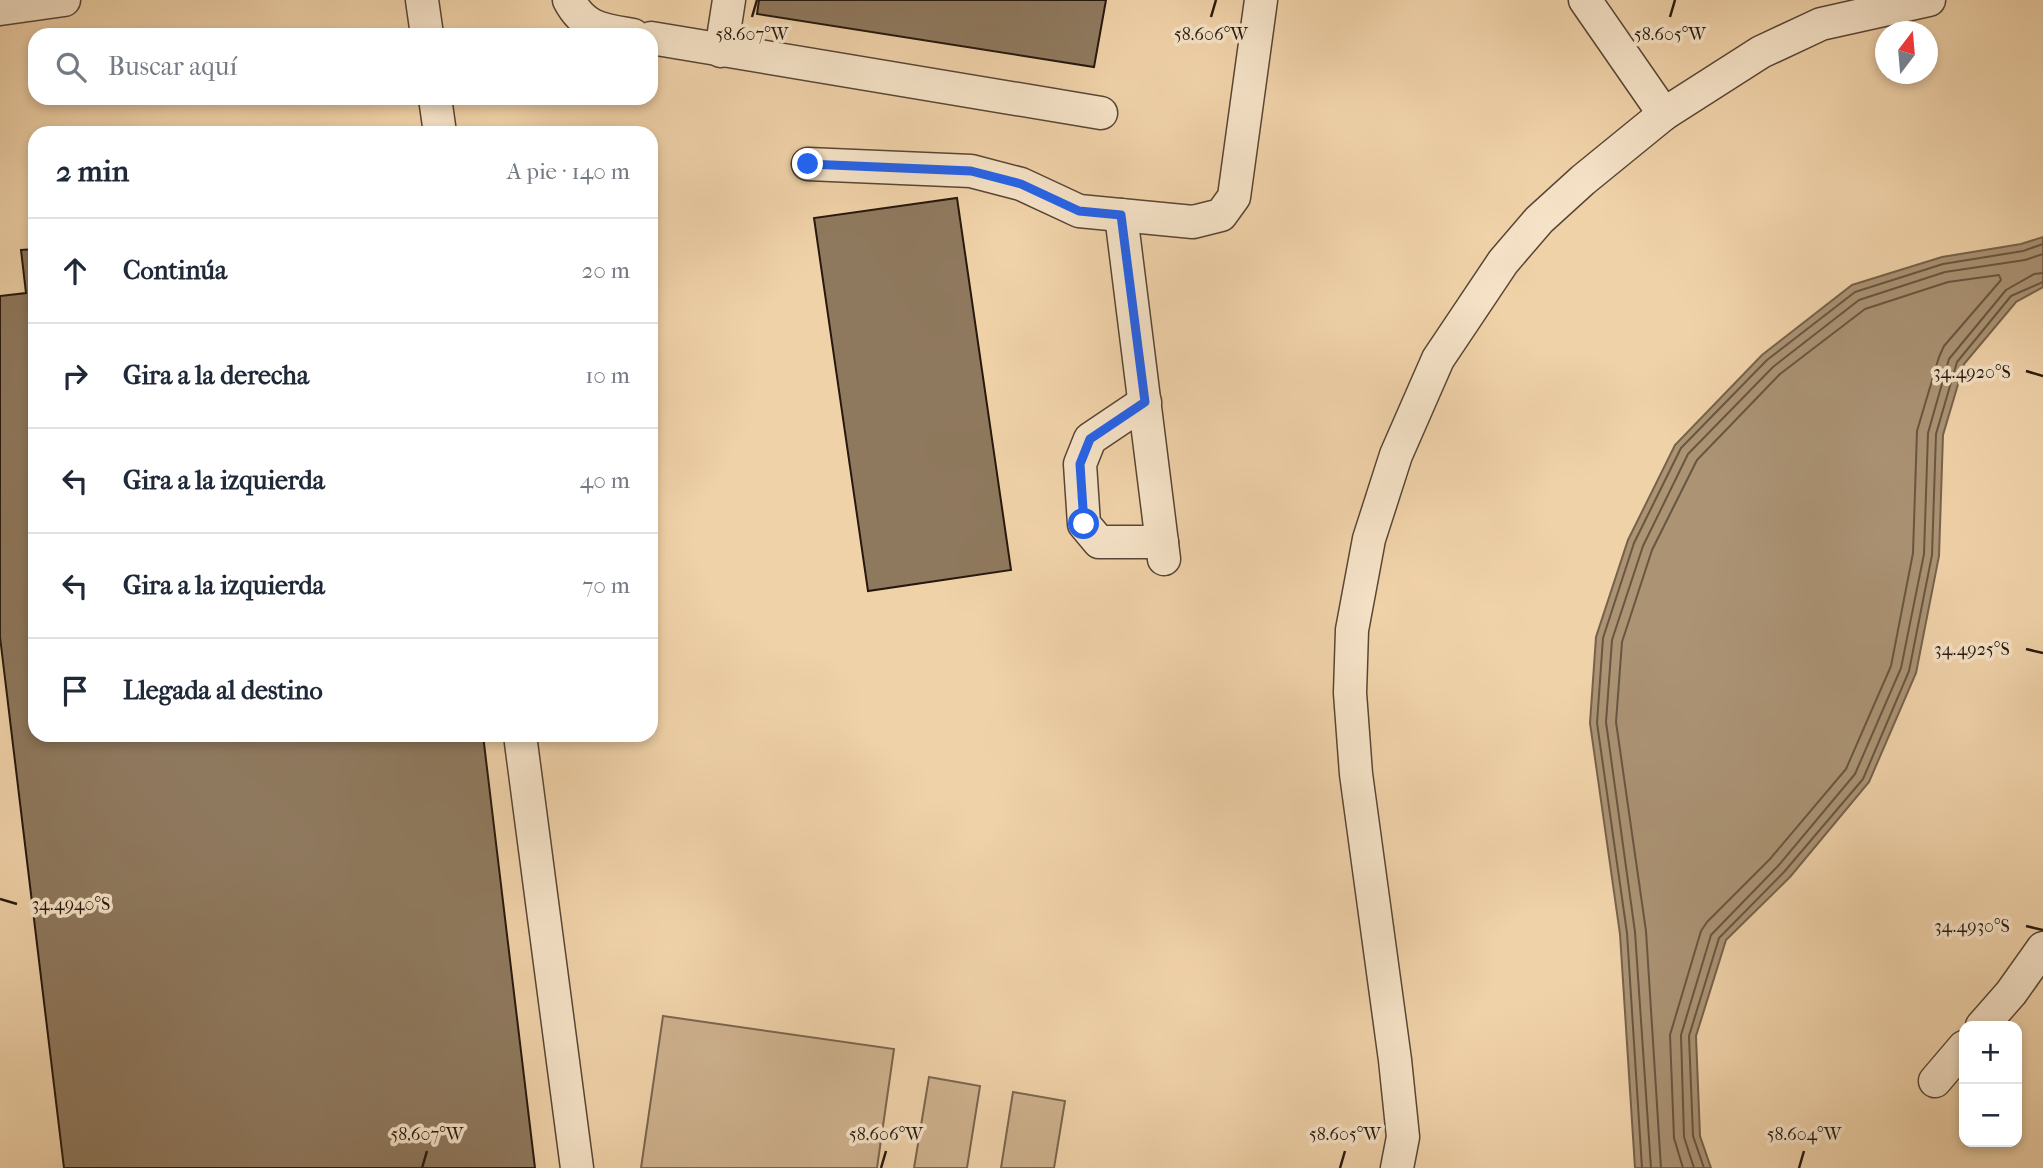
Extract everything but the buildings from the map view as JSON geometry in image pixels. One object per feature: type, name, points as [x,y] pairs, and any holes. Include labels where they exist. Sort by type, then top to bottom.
[{"type":"street","points":[[0,9],[64,0]]},
{"type":"street","points":[[422,0],[426,28]]},
{"type":"street","points":[[569,0],[575,13],[596,28]]},
{"type":"street","points":[[722,51],[729,0]]},
{"type":"street","points":[[808,164],[971,171],[1021,184],[1079,211],[1194,222],[1221,215],[1234,197],[1261,0]]},
{"type":"street","points":[[1585,0],[1664,114]]},
{"type":"street","points":[[1397,1168],[1402,1137],[1395,1060],[1356,774],[1350,694],[1352,631],[1369,539],[1396,455],[1438,359],[1503,262],[1539,220],[1664,114],[1761,51],[1821,24],[1929,0]]},
{"type":"street","points":[[658,39],[1101,113]]},
{"type":"street","points":[[436,105],[439,126]]},
{"type":"street","points":[[1121,215],[1145,402],[1163,551],[1099,542],[1084,524],[1080,464],[1090,439],[1145,402]]},
{"type":"street","points":[[521,742],[577,1168]]},
{"type":"street","points":[[1986,1021],[2011,993],[2043,948]]},
{"type":"street","points":[[1935,1081],[1959,1053]]},
{"type":"shaded area","points":[[663,1016],[894,1049],[877,1168],[641,1168]]},
{"type":"shaded area","points":[[929,1077],[980,1086],[967,1168],[914,1168]]},
{"type":"shaded area","points":[[1013,1092],[1065,1101],[1054,1168],[1001,1168]]},
{"type":"water","points":[[2043,237],[2043,287],[2016,302],[1964,364],[1943,435],[1939,556],[1916,673],[1869,782],[1790,877],[1726,940],[1696,1036],[1700,1136],[1711,1168],[1635,1168],[1620,934],[1590,723],[1596,637],[1628,540],[1675,445],[1762,355],[1852,285],[1942,257],[2021,244]]},
{"type":"route","points":[[808,164],[971,171],[1021,184],[1079,211],[1121,215],[1145,402],[1090,439],[1080,464],[1084,524]]}]
